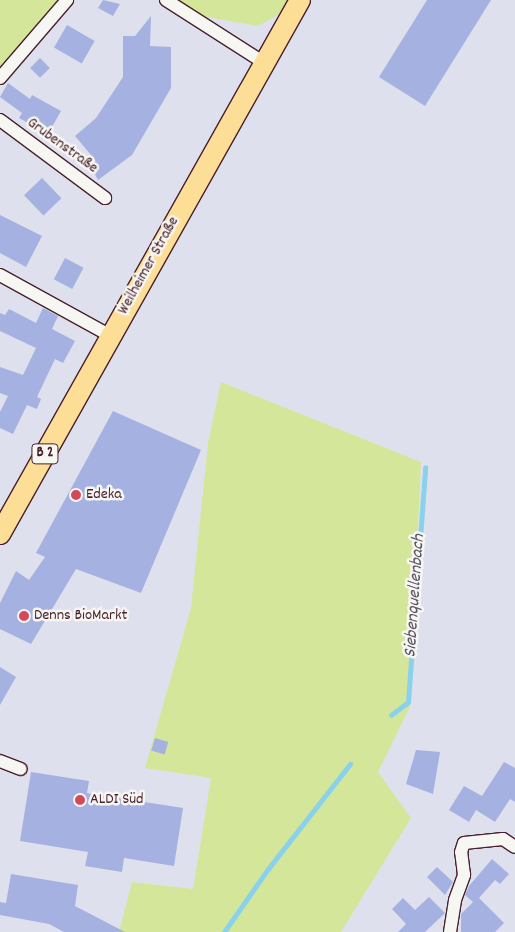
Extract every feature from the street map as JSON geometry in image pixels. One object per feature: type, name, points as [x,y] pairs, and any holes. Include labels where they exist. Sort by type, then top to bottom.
[{"type":"main road","name":"Weilheimer Straße","points":[[0,534],[263,62],[300,0]]},
{"type":"street","points":[[0,78],[67,0]]},
{"type":"street","points":[[166,0],[263,62]]},
{"type":"street","name":"Grubenstraße","points":[[0,120],[105,198]]},
{"type":"street","points":[[0,275],[111,336]]},
{"type":"street","points":[[0,761],[21,768]]},
{"type":"street","points":[[450,932],[455,900],[464,875],[461,852],[464,843],[503,838],[515,847]]},
{"type":"green space","points":[[0,0],[60,0],[0,73]]},
{"type":"green space","points":[[179,0],[288,0],[278,15],[258,26],[201,16]]},
{"type":"green space","points":[[221,382],[421,462],[410,707],[378,772],[411,818],[341,932],[119,932],[132,882],[193,889],[211,778],[145,768],[191,608],[208,443]]},
{"type":"building","points":[[103,0],[120,4],[113,16],[98,8]]},
{"type":"building","points":[[427,0],[491,0],[425,106],[379,77]]},
{"type":"building","points":[[151,16],[150,46],[171,47],[171,88],[132,155],[98,180],[90,165],[96,161],[75,136],[96,118],[123,77],[123,36],[135,36]]},
{"type":"building","points":[[67,25],[95,41],[82,64],[54,48]]},
{"type":"building","points":[[40,58],[50,68],[40,78],[30,68]]},
{"type":"building","points":[[8,83],[30,99],[32,95],[61,111],[48,134],[19,118],[22,113],[0,97]]},
{"type":"building","points":[[42,178],[61,198],[43,216],[24,195]]},
{"type":"building","points":[[0,215],[42,236],[26,267],[0,253]]},
{"type":"building","points":[[65,258],[84,268],[72,289],[54,279]]},
{"type":"building","points":[[43,308],[58,316],[52,329],[75,341],[63,363],[55,359],[37,397],[41,399],[37,409],[27,405],[13,434],[0,428],[0,412],[8,396],[0,393],[0,367],[23,375],[36,348],[0,331],[0,313],[5,315],[9,309],[36,323]]},
{"type":"building","points":[[113,411],[201,450],[141,593],[76,569],[31,644],[0,629],[0,603],[16,571],[29,580],[45,557],[36,553]]},
{"type":"building","points":[[0,667],[16,677],[0,705]]},
{"type":"building","points":[[155,738],[168,742],[165,755],[151,750]]},
{"type":"building","points":[[416,750],[440,752],[433,794],[406,784]]},
{"type":"building","points":[[504,762],[515,768],[515,802],[510,799],[495,822],[476,810],[469,822],[449,810],[464,786],[482,796]]},
{"type":"building","points":[[31,772],[89,781],[87,793],[183,808],[174,866],[124,858],[122,872],[85,866],[88,852],[20,841]]},
{"type":"building","points":[[492,859],[509,874],[500,884],[495,880],[479,898],[504,923],[495,932],[461,932],[461,914],[473,902],[465,895],[469,886]]},
{"type":"building","points":[[437,867],[453,882],[445,895],[427,877]]},
{"type":"building","points":[[11,874],[78,885],[75,906],[125,932],[64,932],[49,924],[0,915],[0,902],[6,903]]},
{"type":"building","points":[[429,897],[445,913],[425,932],[398,932],[406,924],[392,909],[403,898],[415,910]]},
{"type":"waterway","name":"Siebenquellenbach","points":[[391,715],[408,702],[425,468]]},
{"type":"waterway","name":"Siebenquellenbach","points":[[224,932],[268,869],[350,764]]},
{"type":"place","name":"Edeka","points":[[76,495]]},
{"type":"place","name":"Denns BioMarkt","points":[[24,616]]},
{"type":"place","name":"ALDI Süd","points":[[80,800]]}]
